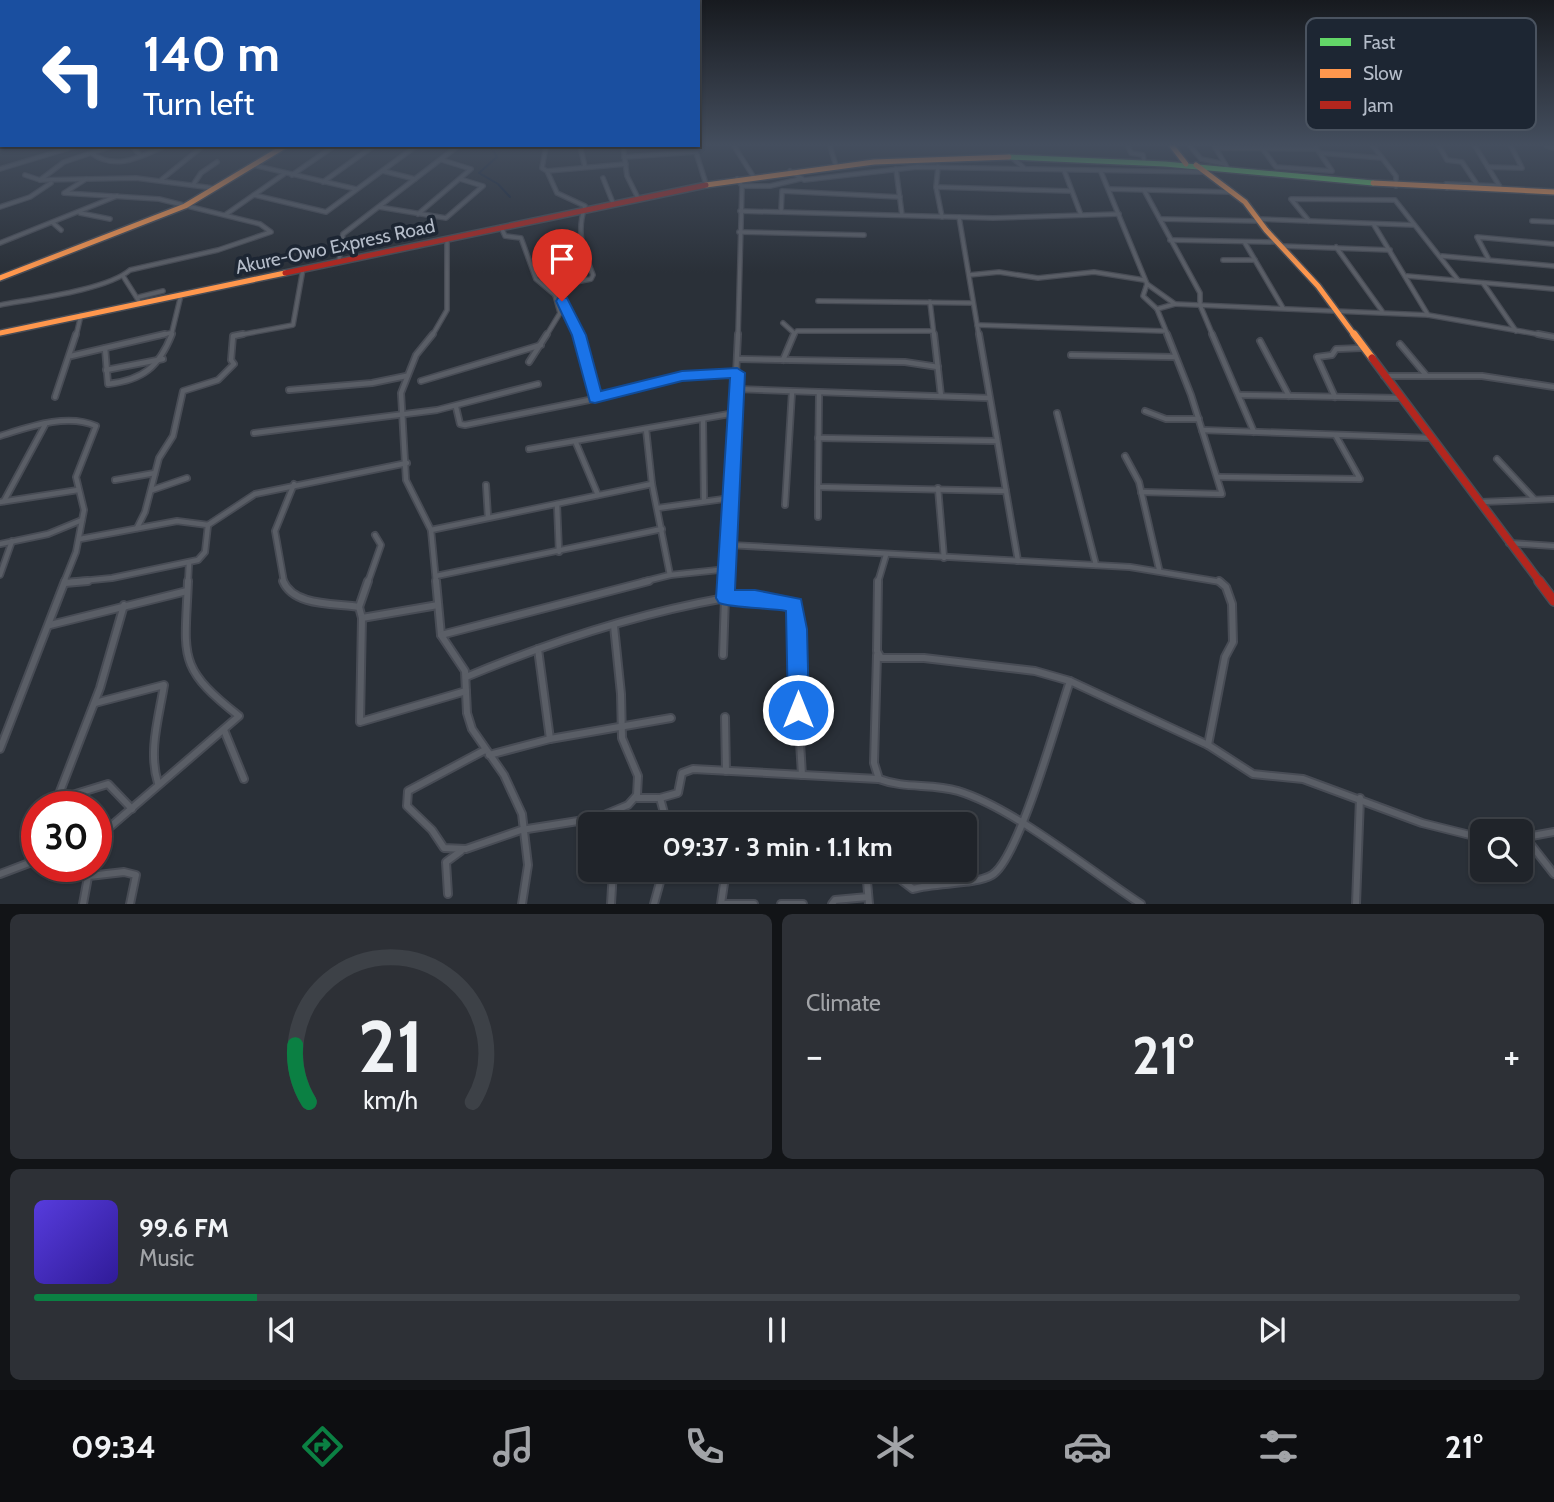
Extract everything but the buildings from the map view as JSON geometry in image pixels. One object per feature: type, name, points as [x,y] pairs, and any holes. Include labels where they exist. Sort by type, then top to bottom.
[{"type":"main road","points":[[0,280],[185,205],[214,188]]},
{"type":"main road","name":"Akure-Owo Express Road","points":[[0,333],[140,300],[181,295],[686,188]]},
{"type":"main road","points":[[1228,188],[1245,202],[1336,310],[1382,376],[1554,601]]},
{"type":"main road","name":"Akure-Owo Express Road","points":[[1417,188],[1472,188]]},
{"type":"main road","name":"Akure-Owo Express Road","points":[[1480,188],[1554,192]]},
{"type":"street","points":[[0,207],[30,197],[43,188]]},
{"type":"street","points":[[0,305],[84,288],[123,276],[126,272],[218,250],[271,232],[266,227],[185,205],[118,195],[64,193],[72,188]]},
{"type":"street","points":[[224,215],[264,188]]},
{"type":"street","points":[[347,188],[356,190]]},
{"type":"street","points":[[254,195],[323,212],[358,188]]},
{"type":"street","points":[[339,261],[339,245],[344,234],[404,188]]},
{"type":"street","points":[[417,214],[448,188]]},
{"type":"street","points":[[379,208],[446,218],[482,188]]},
{"type":"street","points":[[555,188],[557,193],[565,194],[586,209],[579,224],[579,237],[593,277],[556,285]]},
{"type":"street","points":[[607,188],[613,203]]},
{"type":"street","points":[[633,188],[638,198]]},
{"type":"street","points":[[723,654],[737,389],[740,188]]},
{"type":"street","points":[[781,188],[781,212]]},
{"type":"street","points":[[810,188],[810,193]]},
{"type":"street","points":[[936,188],[942,217]]},
{"type":"street","points":[[976,188],[1070,191],[1082,215]]},
{"type":"street","points":[[1141,492],[1222,494],[1199,419],[1157,309],[1143,299],[1146,282],[1110,189],[1232,191]]},
{"type":"street","points":[[1144,190],[1200,293],[1199,305],[1254,432]]},
{"type":"street","points":[[782,191],[892,194],[900,197]]},
{"type":"street","points":[[892,194],[899,191],[902,215]]},
{"type":"street","points":[[0,243],[118,195]]},
{"type":"street","points":[[1309,221],[1291,199],[1392,199],[1442,256],[1458,280]]},
{"type":"street","points":[[740,211],[942,217],[1119,214]]},
{"type":"street","points":[[80,212],[110,219]]},
{"type":"street","points":[[959,217],[1018,562]]},
{"type":"street","points":[[1160,219],[1415,225]]},
{"type":"street","points":[[1532,221],[1554,222]]},
{"type":"street","points":[[53,223],[61,230]]},
{"type":"street","points":[[1374,224],[1407,276],[1427,315]]},
{"type":"street","points":[[501,227],[505,236],[521,238],[532,273],[545,291],[555,295]]},
{"type":"street","points":[[739,232],[864,235]]},
{"type":"street","points":[[579,237],[541,246],[579,335],[595,398]]},
{"type":"street","points":[[1488,258],[1477,237],[1554,244]]},
{"type":"street","points":[[447,239],[447,310],[441,325],[416,355],[406,376],[400,401],[404,415],[406,481],[431,530],[441,635],[463,665],[472,729],[516,796],[526,829],[528,865],[522,904]]},
{"type":"street","points":[[1171,240],[1390,250]]},
{"type":"street","points":[[1245,242],[1283,308]]},
{"type":"street","points":[[1335,246],[1382,311]]},
{"type":"street","points":[[1442,256],[1554,266]]},
{"type":"street","points":[[1223,260],[1256,260]]},
{"type":"street","points":[[137,528],[159,458],[173,436],[183,391],[209,386],[226,377],[233,365],[233,336],[293,325],[303,269]]},
{"type":"street","points":[[969,275],[992,271],[1038,278],[1094,272],[1146,282],[1175,304]]},
{"type":"street","points":[[123,276],[140,300],[163,290]]},
{"type":"street","points":[[1407,276],[1554,289]]},
{"type":"street","points":[[1482,282],[1516,331]]},
{"type":"street","points":[[529,362],[560,316],[555,295],[556,285]]},
{"type":"street","points":[[105,348],[108,384],[142,377],[164,359],[181,295]]},
{"type":"street","points":[[818,301],[973,303]]},
{"type":"street","points":[[930,302],[941,396]]},
{"type":"street","points":[[1157,309],[1175,304],[1382,311],[1427,315],[1554,337]]},
{"type":"street","points":[[55,397],[71,356],[81,315]]},
{"type":"street","points":[[783,323],[794,333]]},
{"type":"street","points":[[977,325],[1164,331]]},
{"type":"street","points":[[794,333],[815,330],[932,331]]},
{"type":"street","points":[[71,356],[171,333]]},
{"type":"street","points":[[783,360],[794,333]]},
{"type":"street","points":[[1260,341],[1289,396]]},
{"type":"street","points":[[1400,344],[1426,375]]},
{"type":"street","points":[[421,382],[542,345]]},
{"type":"street","points":[[1335,397],[1317,357],[1331,355],[1336,349],[1362,348]]},
{"type":"street","points":[[1071,355],[1175,357]]},
{"type":"street","points":[[106,370],[164,359]]},
{"type":"street","points":[[738,359],[927,364],[938,367]]},
{"type":"street","points":[[927,364],[937,360]]},
{"type":"street","points":[[456,407],[460,424],[465,425],[595,398],[682,376],[737,373]]},
{"type":"street","points":[[289,390],[372,383],[406,376]]},
{"type":"street","points":[[1382,376],[1482,376],[1554,387]]},
{"type":"street","points":[[254,433],[456,407],[538,384]]},
{"type":"street","points":[[737,389],[989,398]]},
{"type":"street","points":[[785,505],[792,392]]},
{"type":"street","points":[[818,517],[819,394]]},
{"type":"street","points":[[1238,395],[1399,398]]},
{"type":"street","points":[[1145,411],[1166,419],[1199,419]]},
{"type":"street","points":[[529,449],[576,443],[735,413]]},
{"type":"street","points":[[1057,413],[1096,565]]},
{"type":"street","points":[[703,419],[705,501]]},
{"type":"street","points":[[0,436],[45,424],[84,422],[96,426],[76,477],[83,504],[80,540],[0,749]]},
{"type":"street","points":[[2,502],[45,424]]},
{"type":"street","points":[[646,429],[652,484],[670,575]]},
{"type":"street","points":[[1202,430],[1431,438]]},
{"type":"street","points":[[1218,477],[1360,479],[1336,436]]},
{"type":"street","points":[[818,438],[997,441]]},
{"type":"street","points":[[576,443],[598,495]]},
{"type":"street","points":[[1125,456],[1141,492],[1159,569]]},
{"type":"street","points":[[1497,459],[1535,500]]},
{"type":"street","points":[[65,583],[112,578],[189,564],[203,556],[208,525],[246,498],[294,484],[407,463]]},
{"type":"street","points":[[115,480],[155,473]]},
{"type":"street","points":[[151,490],[187,478]]},
{"type":"street","points":[[294,484],[275,536],[284,584],[288,590],[313,601],[359,607]]},
{"type":"street","points":[[431,530],[652,484]]},
{"type":"street","points":[[486,485],[488,517]]},
{"type":"street","points":[[818,486],[1006,491]]},
{"type":"street","points":[[938,488],[944,558]]},
{"type":"street","points":[[2,502],[78,490]]},
{"type":"street","points":[[658,508],[731,498]]},
{"type":"street","points":[[1479,502],[1554,499]]},
{"type":"street","points":[[557,504],[559,552]]},
{"type":"street","points":[[0,544],[48,534],[82,520]]},
{"type":"street","points":[[80,540],[189,521],[208,525]]},
{"type":"street","points":[[436,576],[662,529]]},
{"type":"street","points":[[376,535],[381,545],[359,607],[362,618],[358,702],[360,722],[466,691]]},
{"type":"street","points":[[0,575],[12,541]]},
{"type":"street","points":[[1509,543],[1554,546]]},
{"type":"street","points":[[730,545],[1159,569],[1218,580],[1228,592],[1233,642],[1225,657],[1208,745]]},
{"type":"street","points":[[879,779],[874,764],[878,580],[886,555]]},
{"type":"street","points":[[112,825],[239,716],[206,690],[189,667],[189,564]]},
{"type":"street","points":[[441,635],[670,575],[728,569]]},
{"type":"street","points":[[49,625],[187,591]]},
{"type":"street","points":[[466,677],[538,649],[682,605],[725,598],[794,604],[797,608],[802,775]]},
{"type":"street","points":[[59,791],[95,703],[124,605]]},
{"type":"street","points":[[362,618],[438,605]]},
{"type":"street","points":[[614,626],[624,725],[623,743],[635,762],[639,783],[637,799]]},
{"type":"street","points":[[538,649],[548,706],[550,739]]},
{"type":"street","points":[[877,655],[1035,671],[1070,681],[1208,745],[1253,774],[1303,779],[1422,823],[1470,835]]},
{"type":"street","points":[[977,878],[992,875],[999,868],[1023,825],[1070,681]]},
{"type":"street","points":[[95,703],[164,685],[154,744],[154,770],[158,783]]},
{"type":"street","points":[[578,823],[526,829],[453,851],[444,848],[432,830],[410,811],[407,796],[410,787],[487,753],[671,718]]},
{"type":"street","points":[[725,718],[726,771]]},
{"type":"street","points":[[224,730],[244,779]]},
{"type":"street","points":[[621,812],[637,799],[660,798],[678,793],[682,773],[687,769],[879,779],[966,793],[1023,825],[1141,904]]},
{"type":"street","points":[[89,791],[108,784],[132,809]]},
{"type":"street","points":[[660,798],[664,812]]},
{"type":"street","points":[[1356,904],[1360,798]]},
{"type":"street","points":[[1533,835],[1554,832]]},
{"type":"street","points":[[449,894],[446,862],[465,849]]},
{"type":"street","points":[[1533,849],[1554,874]]},
{"type":"street","points":[[0,874],[21,866]]},
{"type":"street","points":[[112,873],[124,872],[136,875],[130,904]]},
{"type":"street","points":[[83,904],[88,882]]},
{"type":"street","points":[[611,904],[612,882]]},
{"type":"street","points":[[654,904],[660,882]]},
{"type":"street","points":[[725,882],[723,904],[754,904]]},
{"type":"street","points":[[832,904],[835,900],[848,899],[855,895],[869,900],[867,882]]},
{"type":"street","points":[[904,882],[913,889],[952,882]]},
{"type":"street","points":[[781,904],[803,904]]},
{"type":"waterway","points":[[502,188],[510,197]]},
{"type":"traffic: slow","points":[[0,278],[185,206],[215,188]]},
{"type":"traffic: slow","points":[[1227,188],[1245,202],[1266,230],[1318,286],[1372,358]]},
{"type":"traffic: slow","points":[[1477,188],[1554,192]]},
{"type":"traffic: slow","points":[[0,333],[285,273]]},
{"type":"traffic: jam","points":[[285,273],[691,188]]},
{"type":"traffic: jam","points":[[1372,358],[1554,601]]},
{"type":"route","points":[[562,301],[579,335],[595,398],[682,376],[737,373],[730,545],[725,598],[755,598],[794,604],[797,608],[798,710]]}]
